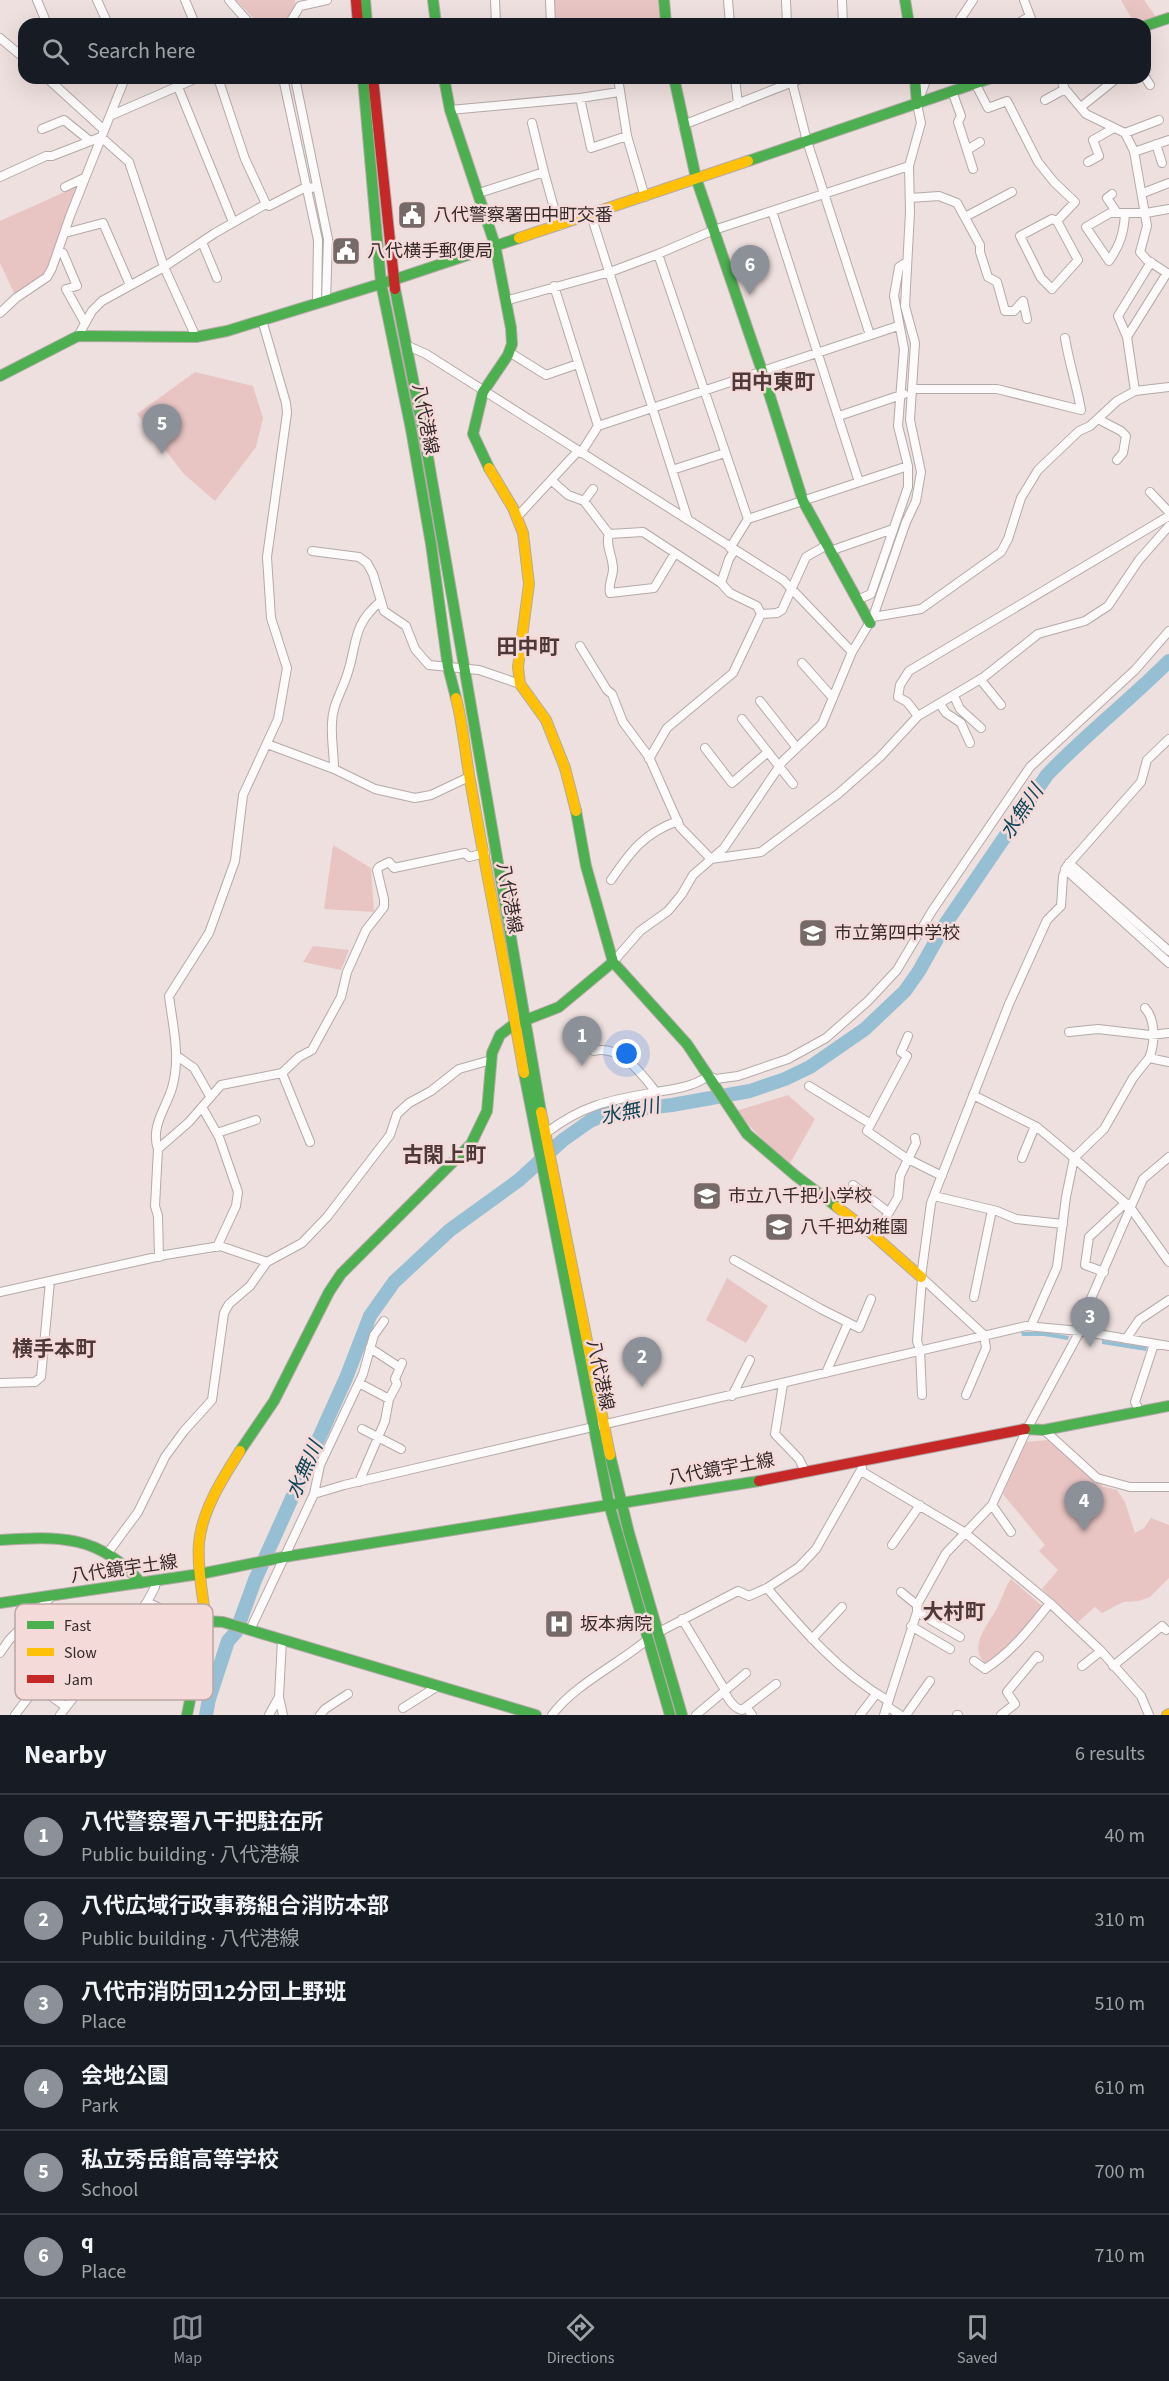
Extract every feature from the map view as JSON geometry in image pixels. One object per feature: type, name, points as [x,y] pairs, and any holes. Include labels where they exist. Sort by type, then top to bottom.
[{"type":"street","points":[[37,0],[44,18]]},
{"type":"street","points":[[97,0],[105,18]]},
{"type":"street","points":[[184,0],[191,18]]},
{"type":"street","points":[[229,0],[245,18]]},
{"type":"street","points":[[292,18],[300,3],[327,0]]},
{"type":"street","points":[[356,0],[358,18]]},
{"type":"street","points":[[365,0],[366,18]]},
{"type":"street","points":[[433,0],[435,18]]},
{"type":"street","points":[[495,0],[496,18]]},
{"type":"street","points":[[550,0],[551,18]]},
{"type":"street","points":[[663,0],[665,18]]},
{"type":"street","points":[[728,0],[730,18]]},
{"type":"street","points":[[786,0],[787,18]]},
{"type":"street","points":[[842,0],[843,18]]},
{"type":"street","points":[[905,0],[908,18]]},
{"type":"street","points":[[961,18],[973,0]]},
{"type":"street","points":[[1024,0],[1030,18]]},
{"type":"street","points":[[1151,24],[1169,18]]},
{"type":"street","points":[[0,38],[18,53]]},
{"type":"street","points":[[53,84],[129,162],[164,267],[196,337]]},
{"type":"street","points":[[0,313],[16,298],[47,277],[123,84]]},
{"type":"street","points":[[111,116],[184,84]]},
{"type":"street","points":[[220,84],[245,159],[266,204]]},
{"type":"street","points":[[284,84],[318,240],[321,302]]},
{"type":"street","points":[[296,84],[328,239],[321,302]]},
{"type":"street","name":"八代港線","points":[[364,84],[381,283],[411,429],[431,544],[448,667],[463,727],[469,777],[520,1022]]},
{"type":"street","name":"八代港線","points":[[374,84],[393,280],[408,346],[464,668],[536,1112],[542,1173],[615,1504],[653,1636],[670,1715]]},
{"type":"street","points":[[445,84],[450,110],[495,245],[511,328],[512,344],[483,392],[472,434],[482,457],[517,517],[523,533],[529,584],[518,667],[520,684],[546,720],[566,768],[586,866],[613,962],[687,1044],[747,1134],[796,1176],[874,1236],[984,1335],[986,1348],[966,1395]]},
{"type":"street","points":[[618,84],[627,136],[645,197]]},
{"type":"street","points":[[675,84],[696,178],[762,371],[803,501],[857,600],[872,620]]},
{"type":"street","points":[[736,84],[738,104]]},
{"type":"street","points":[[683,125],[782,84]]},
{"type":"street","points":[[792,84],[807,141],[826,193],[870,334]]},
{"type":"street","points":[[203,1604],[199,1542],[206,1513],[227,1471],[274,1401],[329,1292],[341,1274],[471,1144],[487,1109],[492,1073],[491,1060],[497,1037],[520,1022],[549,1013],[559,1007],[613,962],[640,931],[668,910],[682,894],[693,875],[724,848],[779,766],[822,724],[852,652],[872,620],[906,522],[916,501],[921,472],[910,420],[915,343],[905,306],[910,198],[909,166],[921,123],[915,84]]},
{"type":"street","points":[[917,104],[925,84]]},
{"type":"street","points":[[0,376],[78,336],[196,337],[227,331],[559,226],[972,84]]},
{"type":"street","points":[[976,84],[988,108],[1007,101],[1038,162],[1054,182],[1075,202],[1057,221]]},
{"type":"street","points":[[1063,84],[1086,114],[1125,133],[1134,152],[1146,213],[1147,226],[1140,252],[1168,273],[1128,336]]},
{"type":"street","points":[[1081,107],[1110,84]]},
{"type":"street","points":[[178,87],[233,222]]},
{"type":"street","points":[[1045,100],[1065,89]]},
{"type":"street","points":[[952,91],[961,116],[958,122],[973,169]]},
{"type":"street","points":[[450,110],[580,98],[619,92]]},
{"type":"street","points":[[580,98],[591,148],[627,136]]},
{"type":"street","points":[[42,129],[64,120],[90,141]]},
{"type":"street","points":[[1125,133],[1159,120]]},
{"type":"street","points":[[532,123],[559,226]]},
{"type":"street","points":[[1088,162],[1099,156],[1093,140],[1114,128]]},
{"type":"street","points":[[0,177],[102,134]]},
{"type":"street","points":[[1134,152],[1169,140]]},
{"type":"street","points":[[967,150],[980,142]]},
{"type":"street","points":[[1156,144],[1162,163]]},
{"type":"street","points":[[505,301],[610,272],[658,255],[714,230],[909,166]]},
{"type":"street","points":[[479,193],[544,172]]},
{"type":"street","points":[[65,188],[84,178]]},
{"type":"street","points":[[1143,193],[1169,183]]},
{"type":"street","points":[[78,336],[92,311],[102,301],[164,267],[233,222],[266,204],[269,206],[306,187],[317,188]]},
{"type":"street","points":[[965,217],[1012,192]]},
{"type":"street","points":[[1112,194],[1107,198],[1121,213],[1124,232],[1120,246],[1109,261],[1086,227],[1110,213],[1121,213],[1146,213],[1169,209]]},
{"type":"street","points":[[910,198],[939,196],[957,203],[980,245],[988,277],[997,282],[1005,311],[1014,311],[1023,301],[1027,319]]},
{"type":"street","points":[[772,212],[859,482]]},
{"type":"street","points":[[591,215],[688,520]]},
{"type":"street","points":[[1052,219],[1057,221],[1078,260],[1052,289],[1041,278],[1018,238],[1052,219]]},
{"type":"street","points":[[64,233],[103,223],[130,285]]},
{"type":"street","points":[[202,242],[217,278]]},
{"type":"street","points":[[58,253],[63,253],[77,286],[66,289],[85,323]]},
{"type":"street","points":[[658,255],[748,519]]},
{"type":"street","points":[[857,600],[871,594],[908,487],[908,466],[898,426],[904,349],[894,296],[898,267],[907,262]]},
{"type":"street","points":[[1135,391],[1128,336],[1118,316],[1151,262]]},
{"type":"street","points":[[554,286],[598,426]]},
{"type":"street","points":[[159,1257],[158,1216],[155,1206],[158,1149],[154,1132],[172,1087],[177,1056],[169,996],[209,933],[235,861],[243,795],[278,719],[287,668],[271,618],[267,557],[287,412],[261,320]]},
{"type":"street","points":[[517,517],[580,452],[598,426],[652,410],[898,326]]},
{"type":"street","points":[[839,416],[913,391],[997,390],[1081,410],[1077,388],[1069,366],[1065,338]]},
{"type":"street","points":[[408,346],[426,354],[792,588],[852,652]]},
{"type":"street","points":[[509,352],[546,375],[578,364]]},
{"type":"street","points":[[872,620],[921,609],[1001,552],[1008,539],[1021,498],[1038,470],[1079,431],[1098,419],[1117,401],[1135,391],[1169,387]]},
{"type":"street","points":[[1098,419],[1129,436],[1123,458]]},
{"type":"street","points":[[672,470],[725,453]]},
{"type":"street","points":[[721,583],[732,549],[748,519],[908,466]]},
{"type":"street","points":[[551,480],[568,495],[584,501],[609,534]]},
{"type":"street","points":[[584,501],[593,489]]},
{"type":"street","points":[[918,716],[907,702],[898,697],[900,685],[909,671],[1169,514],[1150,492]]},
{"type":"street","points":[[711,859],[761,852],[838,794],[880,757],[918,716],[980,679],[1038,634],[1085,621],[1108,606],[1139,560],[1169,526]]},
{"type":"street","points":[[760,614],[777,613],[782,610],[806,557],[893,529]]},
{"type":"street","points":[[609,534],[643,532],[721,583],[730,593],[757,606],[760,614],[733,673],[667,728],[649,759]]},
{"type":"street","points":[[609,534],[607,541],[614,572],[608,586],[609,593],[654,588],[675,553]]},
{"type":"street","points":[[312,551],[359,557],[367,562],[384,611],[406,626],[415,649],[429,665],[464,668],[520,684]]},
{"type":"street","points":[[334,769],[332,722],[336,703],[348,673],[355,636],[370,611],[381,602]]},
{"type":"street","points":[[708,1076],[716,1079],[738,1076],[810,1049],[868,1001],[897,970],[932,911],[1030,767],[1135,670],[1169,631]]},
{"type":"street","points":[[580,646],[607,690],[612,694],[623,722],[649,759],[680,827],[711,859]]},
{"type":"street","points":[[802,663],[832,698]]},
{"type":"street","points":[[980,679],[1001,705]]},
{"type":"street","points":[[954,696],[960,709],[981,728]]},
{"type":"street","points":[[759,701],[797,748]]},
{"type":"street","points":[[940,704],[946,713],[961,723],[970,743]]},
{"type":"street","points":[[742,719],[793,784]]},
{"type":"street","points":[[922,1395],[920,1350],[917,1341],[921,1278],[934,1196],[1009,1004],[1047,920],[1061,906],[1067,866],[1141,782],[1147,760],[1169,739]]},
{"type":"street","points":[[267,744],[334,769],[375,789],[415,798],[431,795],[469,777]]},
{"type":"street","points":[[705,748],[732,783],[768,752]]},
{"type":"street","points":[[611,880],[644,837],[658,828],[678,821]]},
{"type":"street","points":[[158,1149],[202,1107],[220,1085],[282,1073],[299,1057],[312,1050],[341,997],[347,972],[366,930],[384,907],[377,870],[379,867],[389,862],[394,868],[465,853],[469,857],[484,853]]},
{"type":"street","points":[[1067,866],[1169,951]]},
{"type":"street","points":[[1067,866],[1169,963]]},
{"type":"street","points":[[1031,1326],[1057,1267],[1066,1197],[1074,1158],[1104,1129],[1111,1113],[1152,1051],[1153,1034],[1149,1012],[1145,1008]]},
{"type":"street","points":[[1069,1032],[1098,1029],[1153,1034],[1169,1033]]},
{"type":"street","points":[[908,1036],[901,1052],[907,1056],[867,1131],[908,1160],[942,1176]]},
{"type":"street","points":[[594,1051],[606,1049],[624,1058],[656,1092]]},
{"type":"street","points":[[177,1056],[194,1068],[210,1096]]},
{"type":"street","points":[[1149,1058],[1169,1062]]},
{"type":"street","points":[[107,1554],[138,1512],[165,1457],[183,1431],[212,1400],[224,1313],[229,1304],[250,1286],[267,1262],[302,1243],[327,1217],[390,1135],[397,1114],[409,1103],[431,1091],[459,1069],[491,1060]]},
{"type":"street","points":[[282,1073],[310,1142]]},
{"type":"street","points":[[546,1133],[585,1108],[608,1100],[683,1088],[700,1082],[708,1076]]},
{"type":"street","points":[[809,1086],[871,1124]]},
{"type":"street","points":[[973,1095],[1035,1126],[1074,1158],[1129,1205],[1169,1262]]},
{"type":"street","points":[[202,1107],[217,1133],[238,1192],[236,1206],[217,1247]]},
{"type":"street","name":"八代港線","points":[[536,1112],[546,1133],[598,1425]]},
{"type":"street","points":[[217,1133],[256,1120]]},
{"type":"street","points":[[1022,1158],[1035,1126]]},
{"type":"street","points":[[874,1236],[898,1197],[900,1176],[916,1143],[915,1138]]},
{"type":"street","points":[[886,1707],[917,1609],[940,1563],[964,1532],[992,1504],[1027,1429],[1080,1331],[1083,1317],[1104,1272],[1129,1205],[1143,1179],[1169,1157]]},
{"type":"street","points":[[853,1185],[888,1212]]},
{"type":"street","points":[[934,1196],[992,1210],[1016,1219],[1063,1224]]},
{"type":"street","points":[[1104,1272],[1085,1265],[1089,1237],[1121,1207],[1129,1205]]},
{"type":"street","points":[[974,1297],[992,1210]]},
{"type":"street","points":[[0,1292],[159,1257],[225,1246],[267,1262]]},
{"type":"street","points":[[734,1260],[859,1328],[871,1299]]},
{"type":"street","points":[[0,1383],[35,1382],[41,1377],[50,1281]]},
{"type":"street","points":[[1126,1339],[1138,1320],[1169,1300]]},
{"type":"street","points":[[247,1629],[314,1494],[320,1465],[359,1383],[374,1335],[384,1321]]},
{"type":"street","points":[[826,1373],[848,1323]]},
{"type":"street","points":[[314,1494],[598,1425],[1031,1326],[1080,1331],[1169,1346]]},
{"type":"street","points":[[1140,1412],[1135,1402],[1154,1344]]},
{"type":"street","points":[[359,1482],[385,1421],[389,1399],[397,1384],[395,1379],[401,1365],[370,1348]]},
{"type":"street","points":[[732,1396],[750,1360]]},
{"type":"street","points":[[359,1383],[389,1399]]},
{"type":"street","points":[[783,1384],[775,1434],[799,1459],[805,1471]]},
{"type":"street","name":"八代鏡宇土線","points":[[0,1602],[200,1574],[281,1558],[719,1488],[805,1471],[862,1466],[1027,1429],[1044,1430],[1169,1407]]},
{"type":"street","points":[[362,1429],[401,1449]]},
{"type":"street","points":[[1044,1430],[1097,1478],[1130,1487],[1169,1487]]},
{"type":"street","points":[[552,1715],[558,1707],[588,1682],[653,1636],[738,1591],[749,1596],[767,1588],[799,1567],[816,1549],[862,1466],[964,1532],[1050,1603],[1101,1650],[1141,1696],[1149,1715]]},
{"type":"street","points":[[992,1504],[1011,1532]]},
{"type":"street","points":[[892,1545],[920,1505]]},
{"type":"street","points":[[0,1540],[61,1538],[89,1546],[126,1564],[141,1583]]},
{"type":"street","points":[[152,1604],[147,1602],[156,1580]]},
{"type":"street","points":[[767,1588],[812,1640],[876,1694],[886,1707],[900,1715]]},
{"type":"street","points":[[901,1592],[917,1609],[960,1637]]},
{"type":"street","points":[[44,1604],[52,1596]]},
{"type":"street","points":[[974,1661],[985,1670],[999,1661],[1020,1641],[1050,1603]]},
{"type":"street","points":[[812,1640],[842,1607]]},
{"type":"street","points":[[682,1619],[737,1709],[742,1710],[776,1684]]},
{"type":"street","points":[[213,1624],[223,1622],[536,1715]]},
{"type":"street","points":[[911,1626],[950,1649]]},
{"type":"street","points":[[1113,1666],[1162,1626]]},
{"type":"street","points":[[0,1653],[15,1634]]},
{"type":"street","name":"八代港線","points":[[653,1636],[682,1715]]},
{"type":"street","points":[[282,1640],[279,1697],[284,1715]]},
{"type":"street","points":[[1082,1666],[1101,1650]]},
{"type":"street","points":[[1001,1715],[1015,1704],[1007,1692],[1036,1656],[1039,1658]]},
{"type":"street","points":[[696,1715],[746,1673]]},
{"type":"street","points":[[906,1715],[930,1681]]},
{"type":"street","points":[[403,1708],[438,1686]]},
{"type":"street","points":[[320,1715],[325,1709],[348,1694]]},
{"type":"street","points":[[860,1715],[876,1694]]},
{"type":"street","points":[[269,1715],[279,1697]]},
{"type":"street","points":[[15,1715],[26,1700]]},
{"type":"street","points":[[52,1700],[63,1711]]},
{"type":"street","points":[[187,1715],[190,1700]]},
{"type":"street","points":[[746,1707],[752,1715]]},
{"type":"shaded area","points":[[236,0],[295,0],[296,8],[287,18],[253,18]]},
{"type":"shaded area","points":[[551,0],[658,0],[660,18],[554,18]]},
{"type":"shaded area","points":[[1121,0],[1144,0],[1156,17],[1151,18],[1131,18]]},
{"type":"shaded area","points":[[80,185],[51,271],[15,295],[0,263],[0,221]]},
{"type":"shaded area","points":[[195,372],[253,386],[263,418],[256,447],[215,501],[184,474],[137,414]]},
{"type":"shaded area","points":[[333,845],[371,868],[374,912],[324,909]]},
{"type":"shaded area","points":[[313,946],[349,950],[341,970],[303,962]]},
{"type":"shaded area","points":[[788,1095],[815,1119],[788,1167],[736,1111]]},
{"type":"shaded area","points":[[727,1278],[768,1306],[746,1343],[706,1320]]},
{"type":"shaded area","points":[[1048,1440],[1102,1486],[1117,1490],[1125,1502],[1135,1533],[1144,1528],[1151,1518],[1169,1525],[1169,1578],[1150,1597],[1139,1601],[1123,1602],[1102,1613],[1095,1607],[1078,1622],[1042,1589],[1058,1570],[1039,1551],[1045,1545],[1003,1494],[1026,1442]]},
{"type":"shaded area","points":[[1011,1579],[1042,1606],[1012,1645],[987,1665],[981,1659],[978,1645]]},
{"type":"water","points":[[1021,1332],[1044,1332],[1069,1336],[1068,1340],[1044,1336],[1022,1336]]},
{"type":"water","points":[[1102,1340],[1147,1347],[1146,1351],[1102,1344]]},
{"type":"waterway","name":"水無川","points":[[213,1687],[228,1641],[236,1632],[255,1580],[346,1378],[370,1316],[394,1282],[450,1230],[519,1180],[563,1140],[590,1121],[610,1112],[672,1105],[750,1091],[785,1079],[810,1067],[865,1029],[905,991],[946,923],[1047,775],[1169,661]]},
{"type":"waterway","name":"水無川","points":[[206,1715],[209,1700]]},
{"type":"traffic: fast","points":[[365,0],[366,18]]},
{"type":"traffic: fast","points":[[433,0],[435,18]]},
{"type":"traffic: fast","points":[[664,0],[666,18]]},
{"type":"traffic: fast","points":[[905,0],[908,18]]},
{"type":"traffic: fast","points":[[1151,24],[1169,18]]},
{"type":"traffic: fast","points":[[364,84],[381,283],[411,429],[431,544],[448,667],[456,698]]},
{"type":"traffic: fast","points":[[445,84],[450,110],[495,245],[511,328],[512,344],[508,355],[483,392],[473,434],[489,468]]},
{"type":"traffic: fast","points":[[675,84],[696,178],[762,371],[803,501],[870,623]]},
{"type":"traffic: fast","points":[[915,84],[917,104]]},
{"type":"traffic: fast","points":[[748,161],[973,84]]},
{"type":"traffic: fast","points":[[0,376],[78,336],[196,337],[227,331],[519,238]]},
{"type":"traffic: fast","points":[[395,289],[425,440],[541,1112]]},
{"type":"traffic: fast","points":[[576,811],[586,866],[613,962],[687,1044],[747,1134],[837,1207]]},
{"type":"traffic: fast","points":[[240,1451],[274,1401],[329,1292],[341,1274],[471,1144],[487,1111],[492,1053],[500,1035],[513,1025],[559,1007],[613,962]]},
{"type":"traffic: fast","points":[[524,1073],[609,1504],[670,1715]]},
{"type":"traffic: fast","points":[[1025,1429],[1044,1430],[1169,1406]]},
{"type":"traffic: fast","points":[[610,1455],[629,1533],[682,1715]]},
{"type":"traffic: fast","points":[[0,1603],[200,1574],[284,1557],[759,1481]]},
{"type":"traffic: fast","points":[[0,1540],[59,1539],[93,1547],[109,1555],[141,1583]]},
{"type":"traffic: fast","points":[[213,1621],[223,1622],[536,1715]]},
{"type":"traffic: fast","points":[[187,1715],[190,1700]]},
{"type":"traffic: slow","points":[[519,238],[748,161]]},
{"type":"traffic: slow","points":[[489,468],[513,508],[523,533],[529,584],[518,667],[520,684],[546,720],[565,768],[576,811]]},
{"type":"traffic: slow","points":[[456,698],[524,1073]]},
{"type":"traffic: slow","points":[[541,1112],[610,1455]]},
{"type":"traffic: slow","points":[[837,1207],[870,1232],[921,1277]]},
{"type":"traffic: slow","points":[[204,1604],[199,1543],[204,1518],[214,1495],[240,1451]]},
{"type":"traffic: jam","points":[[356,0],[358,18]]},
{"type":"traffic: jam","points":[[374,84],[395,289]]},
{"type":"traffic: jam","points":[[759,1481],[1025,1429]]},
{"type":"place","name":"八代警察署田中町交番","points":[[412,215]]},
{"type":"place","name":"八代横手郵便局","points":[[346,251]]},
{"type":"place","name":"q","points":[[750,295]]},
{"type":"place","name":"私立秀岳館高等学校","points":[[162,454]]},
{"type":"place","name":"市立第四中学校","points":[[813,933]]},
{"type":"place","name":"八代警察署八干把駐在所","points":[[582,1066]]},
{"type":"place","name":"市立八千把小学校","points":[[707,1196]]},
{"type":"place","name":"八千把幼稚園","points":[[779,1227]]},
{"type":"place","name":"八代市消防団12分団上野班","points":[[1090,1347]]},
{"type":"place","name":"八代広域行政事務組合消防本部","points":[[642,1387]]},
{"type":"place","name":"会地公園","points":[[1084,1531]]},
{"type":"place","name":"坂本病院","points":[[559,1624]]},
{"type":"district","name":"田中東町","points":[[773,382]]},
{"type":"district","name":"田中町","points":[[528,647]]},
{"type":"district","name":"古閑上町","points":[[444,1155]]},
{"type":"district","name":"横手本町","points":[[54,1349]]},
{"type":"district","name":"大村町","points":[[954,1612]]}]
